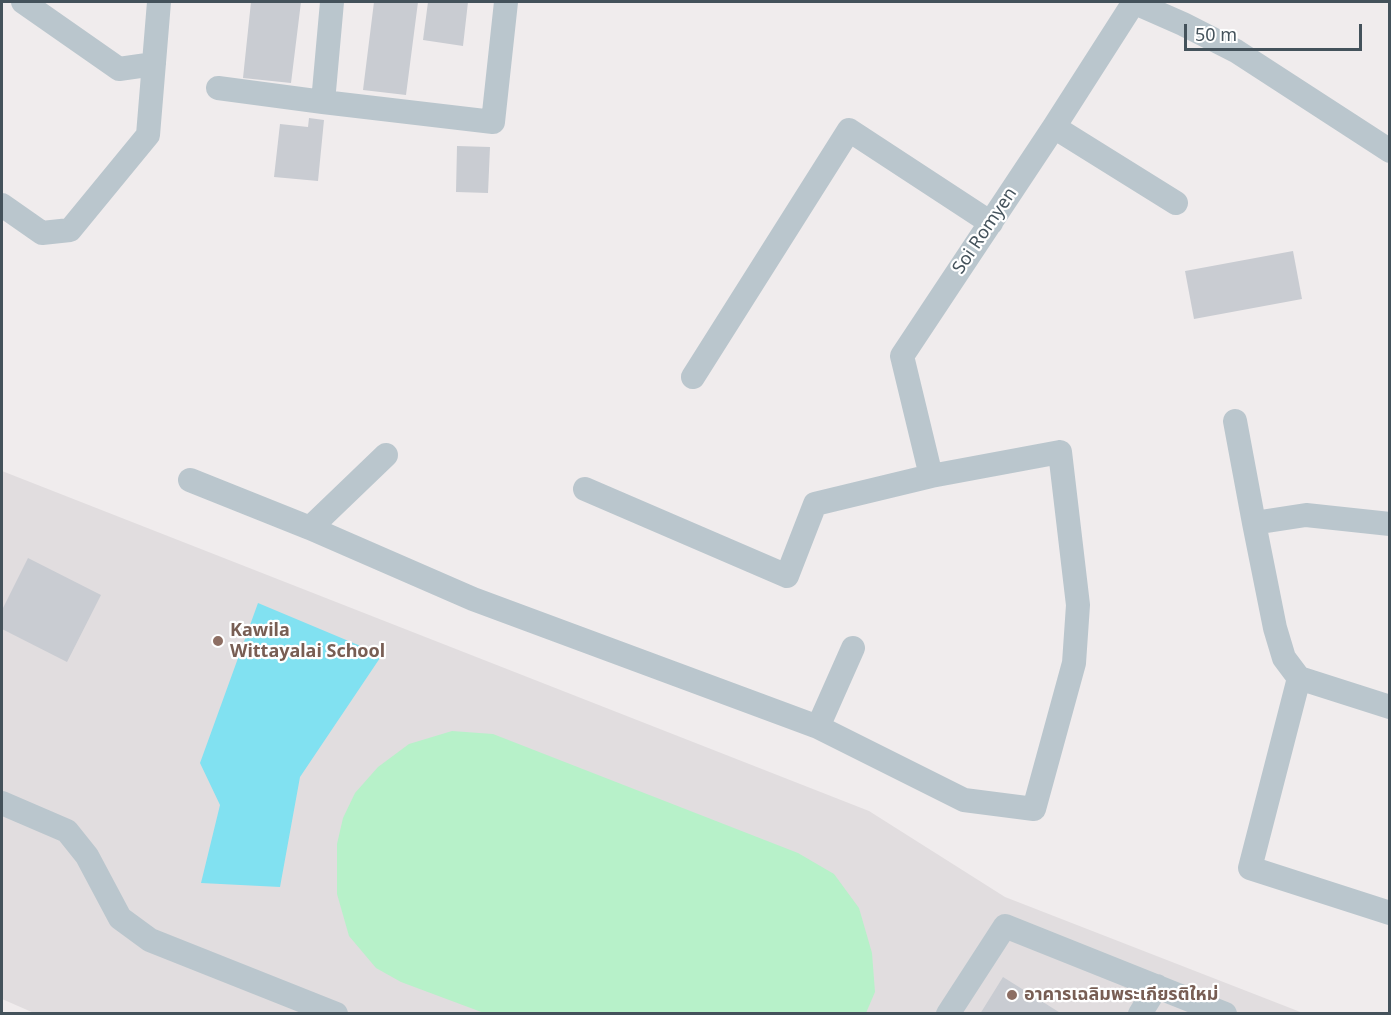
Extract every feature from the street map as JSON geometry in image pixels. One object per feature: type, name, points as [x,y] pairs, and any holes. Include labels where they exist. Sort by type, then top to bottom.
[{"type":"street","points":[[23,2],[119,69],[154,64]]},
{"type":"street","points":[[2,205],[42,233],[70,230],[148,135],[159,2]]},
{"type":"street","points":[[322,102],[332,2]]},
{"type":"street","points":[[218,88],[493,122],[506,2]]},
{"type":"street","points":[[1133,2],[1184,24],[1236,51],[1389,151]]},
{"type":"street","name":"Soi Romyen","points":[[931,476],[902,356],[1054,127],[1133,2]]},
{"type":"street","points":[[1054,127],[1176,203]]},
{"type":"street","points":[[693,376],[849,130],[990,223]]},
{"type":"street","points":[[1235,421],[1275,628],[1284,658],[1299,678],[1389,706]]},
{"type":"street","points":[[190,480],[310,528],[473,599],[818,727],[964,800],[1034,809],[1074,663],[1078,604],[1059,452],[931,476],[815,504],[787,576],[585,489]]},
{"type":"street","points":[[310,528],[386,455]]},
{"type":"street","points":[[1254,523],[1306,515],[1389,524]]},
{"type":"street","points":[[818,727],[853,648]]},
{"type":"street","points":[[1299,678],[1250,868],[1389,913]]},
{"type":"street","points":[[2,803],[67,831],[87,856],[120,918],[150,940],[336,1014]]},
{"type":"street","points":[[948,1014],[1005,926],[1225,1014]]},
{"type":"street","points":[[1140,1014],[1156,986]]},
{"type":"shaded area","name":"Kawila Wittayalai School","points":[[2,471],[869,811],[1005,897],[1303,1013],[34,1013],[2,999]]},
{"type":"green space","points":[[452,731],[493,734],[798,853],[834,874],[859,908],[872,953],[875,992],[866,1013],[484,1013],[401,982],[376,968],[349,936],[337,894],[337,844],[343,818],[355,793],[378,767],[409,744]]},
{"type":"water","points":[[258,603],[382,655],[300,777],[280,887],[201,883],[220,805],[200,763]]},
{"type":"building","points":[[251,2],[301,2],[291,83],[243,78]]},
{"type":"building","points":[[374,2],[418,2],[406,95],[363,90]]},
{"type":"building","points":[[428,2],[468,2],[463,46],[423,40]]},
{"type":"building","points":[[309,118],[324,120],[318,181],[274,177],[280,124],[308,127]]},
{"type":"building","points":[[457,146],[490,147],[488,193],[456,192]]},
{"type":"building","points":[[1293,251],[1302,299],[1194,319],[1185,271]]},
{"type":"building","points":[[28,558],[101,595],[67,662],[2,629],[2,610]]},
{"type":"building","name":"อาคารเฉลิมพระเกียรติใหม่","points":[[1003,977],[1062,1014],[980,1014]]},
{"type":"place","name":"Kawila Wittayalai School","points":[[218,641]]},
{"type":"place","name":"อาคารเฉลิมพระเกียรติใหม่","points":[[1012,995]]}]
